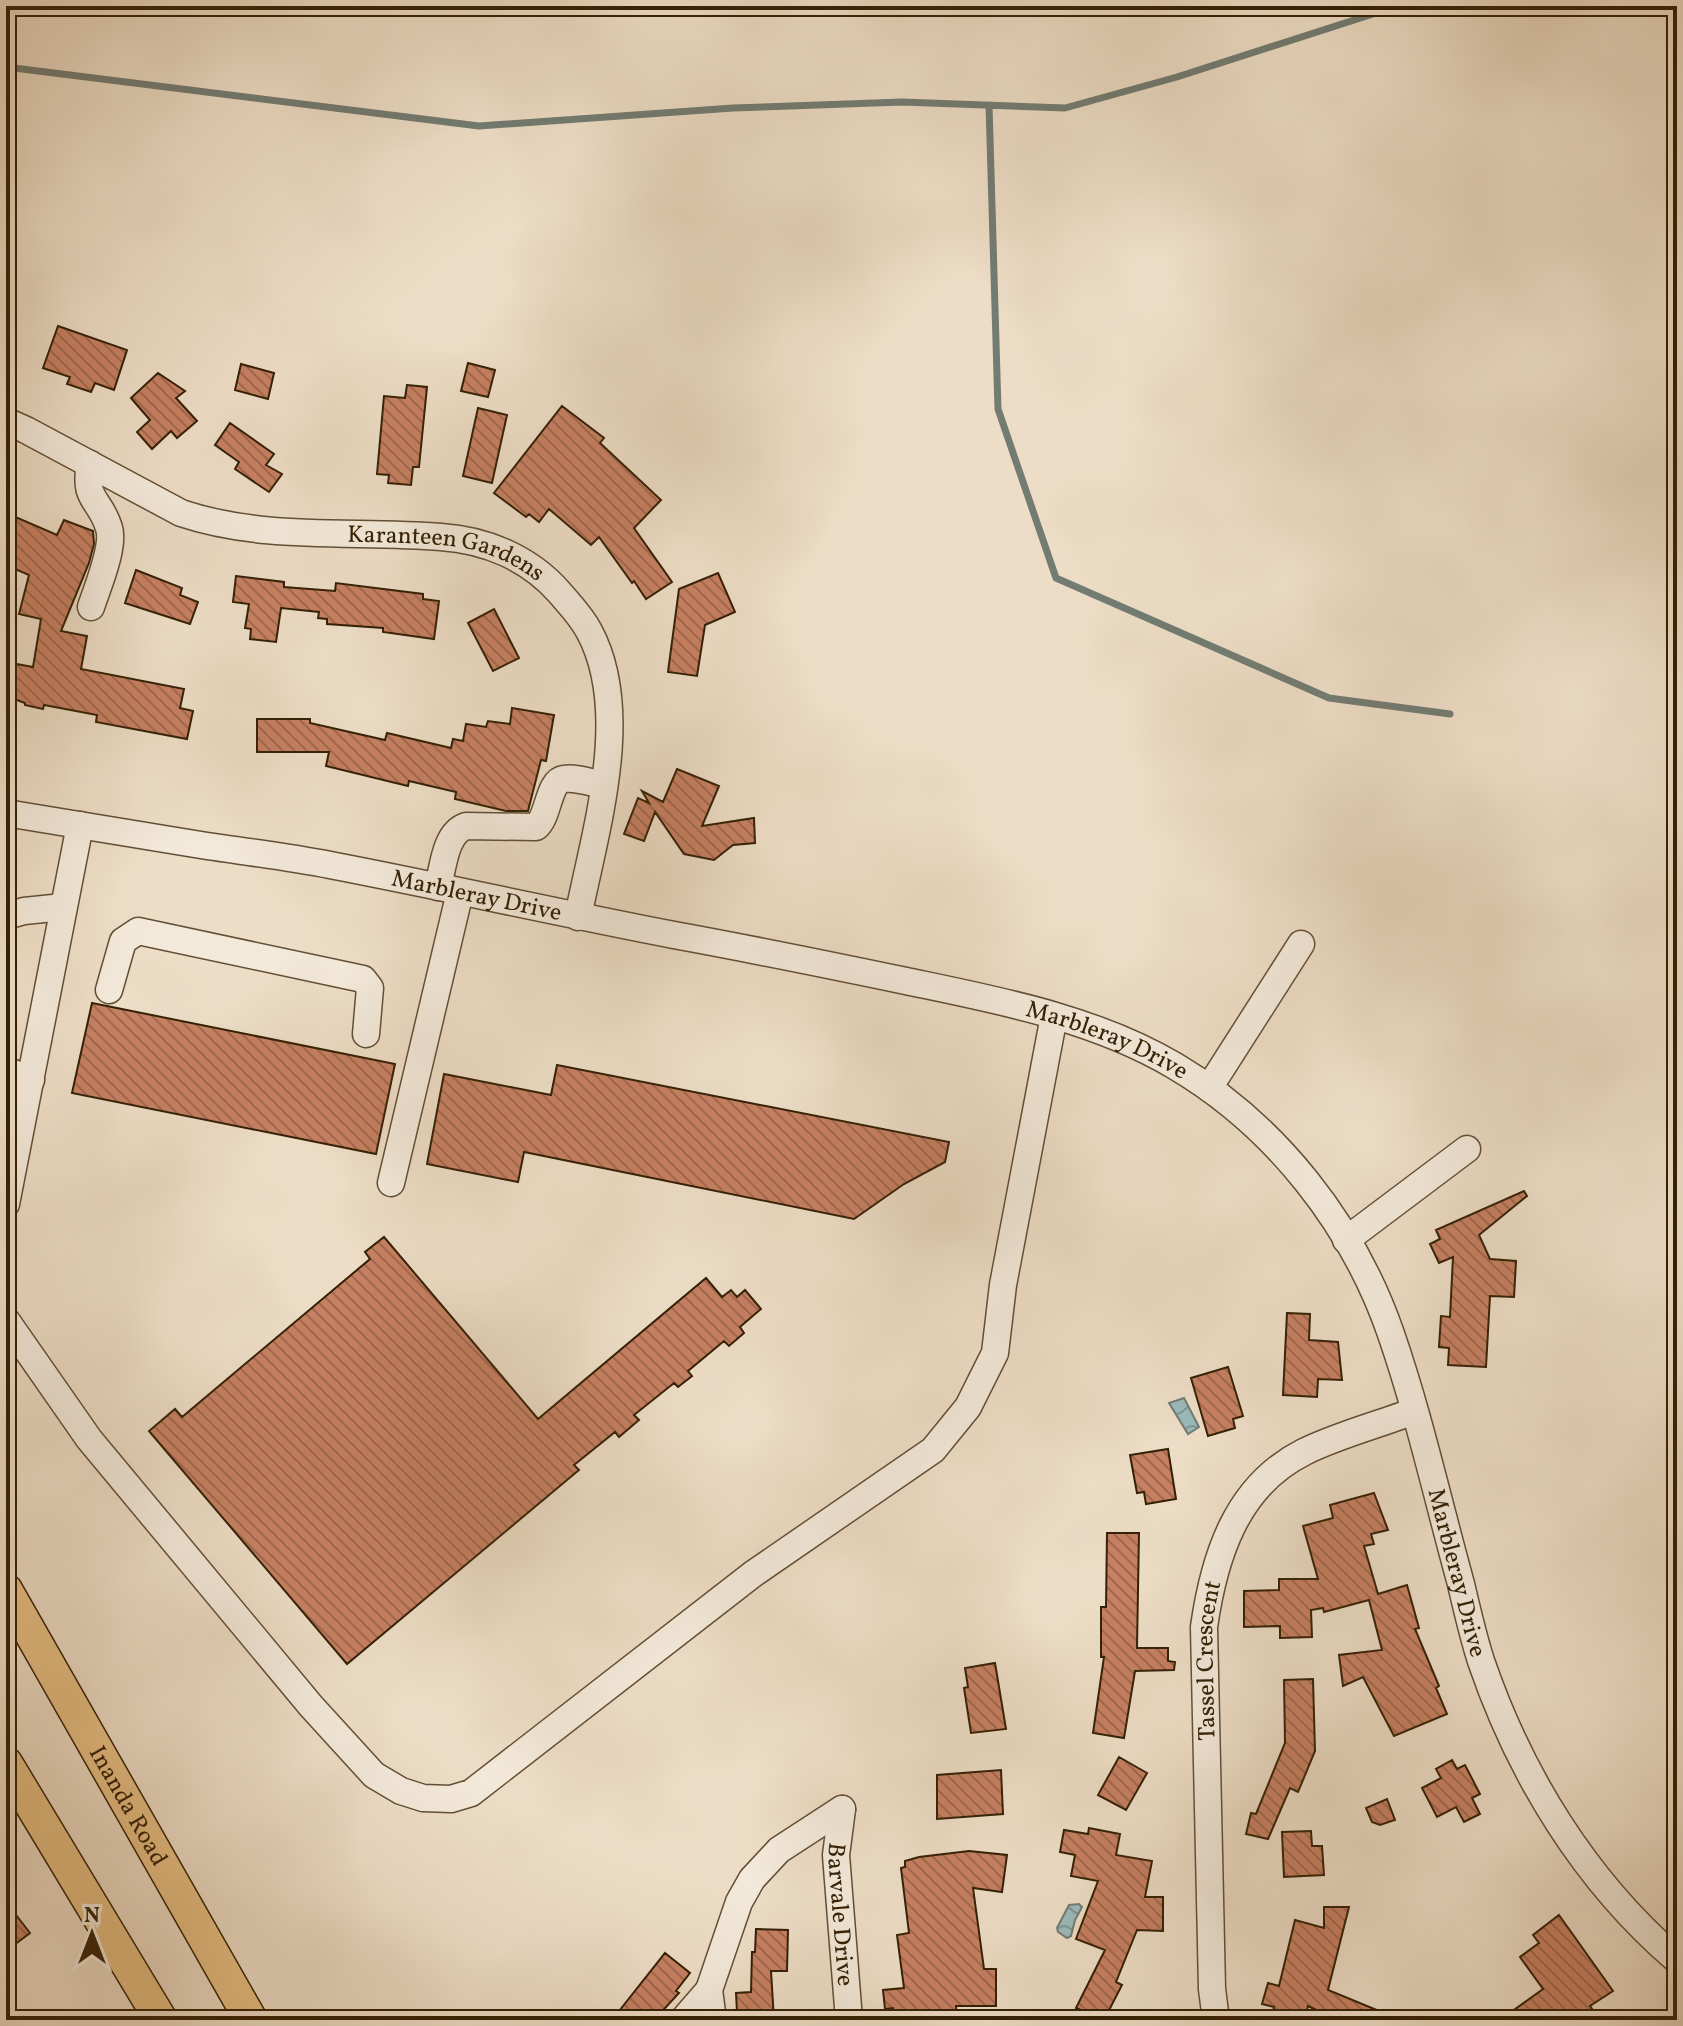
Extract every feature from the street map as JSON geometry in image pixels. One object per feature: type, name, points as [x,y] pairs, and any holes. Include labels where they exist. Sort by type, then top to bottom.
[{"type":"main road","name":"Inanda Road","points":[[6,1590],[251,2020]]},
{"type":"main road","points":[[6,1763],[161,2020]]},
{"type":"street","name":"Karanteen Gardens","points":[[6,421],[181,513],[210,522],[258,529],[462,539],[495,548],[527,564],[555,587],[578,613],[598,651],[606,676],[610,710],[610,746],[578,917]]},
{"type":"street","points":[[90,464],[88,489],[110,530],[109,548],[91,607]]},
{"type":"street","points":[[391,1183],[449,890],[451,840],[459,829],[466,826],[536,827],[542,821],[554,785],[559,780],[603,785]]},
{"type":"street","name":"Marbleray Drive","points":[[6,813],[325,864],[971,994],[1054,1016],[1151,1053],[1209,1088],[1269,1140],[1300,1173],[1366,1275],[1390,1331],[1414,1411],[1480,1657],[1516,1746],[1563,1831],[1591,1869],[1629,1913],[1677,1960]]},
{"type":"street","points":[[6,1204],[80,825]]},
{"type":"street","points":[[6,916],[63,907]]},
{"type":"street","points":[[109,990],[123,941],[138,931],[363,979],[370,988],[366,1034]]},
{"type":"street","points":[[1209,1088],[1301,944]]},
{"type":"street","points":[[6,1320],[89,1439],[311,1706],[374,1775],[401,1791],[423,1798],[451,1799],[471,1793],[753,1574],[933,1450],[968,1407],[995,1353],[1003,1285],[1054,1016]]},
{"type":"street","points":[[6,1070],[31,1080]]},
{"type":"street","points":[[1346,1240],[1467,1149]]},
{"type":"street","name":"Tassel Crescent","points":[[1216,2020],[1212,1989],[1204,1627],[1210,1585],[1221,1548],[1248,1499],[1281,1465],[1319,1445],[1414,1411]]},
{"type":"street","name":"Barvale Drive","points":[[709,1990],[739,1902],[752,1879],[779,1850],[842,1809],[836,1855],[849,2020]]},
{"type":"street","points":[[683,2020],[709,1990]]},
{"type":"street","points":[[709,1990],[713,2020]]},
{"type":"water","points":[[1184,1398],[1199,1427],[1188,1434],[1169,1403]]},
{"type":"water","points":[[1079,1904],[1082,1907],[1071,1936],[1067,1938],[1057,1928],[1069,1905]]},
{"type":"building","points":[[58,326],[127,350],[114,390],[95,383],[91,392],[67,384],[70,377],[43,368]]},
{"type":"building","points":[[468,363],[495,370],[488,397],[461,391]]},
{"type":"building","points":[[241,364],[274,373],[268,399],[235,390]]},
{"type":"building","points":[[158,373],[185,391],[176,398],[197,421],[177,438],[171,431],[152,449],[137,432],[150,420],[131,398]]},
{"type":"building","points":[[407,385],[427,387],[419,467],[413,467],[411,485],[388,483],[389,475],[377,474],[384,396],[405,398]]},
{"type":"building","points":[[562,406],[604,438],[600,443],[661,500],[634,528],[672,582],[646,599],[599,537],[591,545],[549,509],[539,522],[529,514],[526,517],[494,493]]},
{"type":"building","points":[[478,408],[507,415],[492,483],[463,476]]},
{"type":"building","points":[[230,423],[274,454],[266,465],[282,474],[269,492],[235,469],[239,462],[215,445]]},
{"type":"building","points":[[6,513],[57,535],[64,520],[93,531],[94,544],[89,563],[61,631],[87,636],[81,669],[184,689],[180,708],[193,711],[187,739],[96,722],[97,715],[44,705],[43,709],[6,696],[11,663],[33,667],[41,619],[19,614],[29,575],[6,565]]},
{"type":"building","points":[[136,570],[182,588],[180,595],[198,602],[190,624],[125,603]]},
{"type":"building","points":[[718,573],[735,612],[705,625],[697,676],[668,672],[679,589]]},
{"type":"building","points":[[236,576],[284,582],[284,587],[335,591],[336,583],[423,594],[423,599],[439,601],[434,639],[383,632],[383,628],[327,624],[327,619],[318,618],[319,612],[281,608],[276,642],[250,639],[251,629],[245,628],[249,604],[233,602]]},
{"type":"building","points":[[494,609],[519,658],[493,671],[468,623]]},
{"type":"building","points":[[512,708],[554,715],[546,761],[541,760],[528,811],[506,811],[455,799],[456,792],[409,781],[408,786],[326,766],[329,752],[257,752],[257,719],[310,719],[310,723],[385,740],[387,733],[451,748],[453,739],[463,741],[466,724],[486,727],[488,721],[510,724]]},
{"type":"building","points":[[677,769],[719,786],[702,826],[754,818],[755,843],[733,845],[714,860],[684,854],[655,812],[644,841],[624,834],[638,798],[649,803],[642,791],[663,802]]},
{"type":"building","points":[[92,1003],[395,1064],[376,1154],[72,1093]]},
{"type":"building","points":[[557,1065],[949,1142],[945,1162],[904,1184],[854,1219],[524,1152],[518,1182],[427,1164],[444,1074],[551,1095]]},
{"type":"building","points":[[1524,1191],[1527,1196],[1479,1235],[1490,1259],[1516,1261],[1514,1297],[1490,1296],[1486,1367],[1448,1365],[1449,1348],[1439,1347],[1441,1316],[1450,1317],[1453,1257],[1439,1263],[1430,1244],[1440,1239],[1436,1230]]},
{"type":"building","points":[[384,1237],[538,1419],[706,1278],[722,1297],[731,1290],[737,1297],[745,1290],[761,1309],[740,1327],[744,1333],[729,1346],[724,1341],[688,1371],[692,1376],[678,1387],[674,1383],[634,1415],[639,1420],[619,1437],[615,1432],[574,1465],[579,1470],[347,1664],[149,1431],[175,1409],[182,1417],[370,1259],[365,1252]]},
{"type":"building","points":[[1287,1313],[1310,1314],[1309,1340],[1338,1342],[1342,1380],[1318,1379],[1317,1397],[1283,1395]]},
{"type":"building","points":[[1228,1367],[1243,1416],[1233,1419],[1235,1428],[1208,1436],[1191,1378]]},
{"type":"building","points":[[1168,1449],[1176,1499],[1146,1504],[1144,1492],[1137,1493],[1130,1455]]},
{"type":"building","points":[[1374,1493],[1388,1530],[1371,1534],[1374,1544],[1364,1546],[1378,1594],[1407,1585],[1419,1628],[1415,1629],[1447,1714],[1394,1736],[1363,1677],[1343,1686],[1339,1655],[1382,1650],[1369,1600],[1324,1612],[1323,1608],[1311,1610],[1312,1637],[1280,1638],[1280,1626],[1244,1627],[1244,1591],[1279,1590],[1279,1579],[1318,1579],[1303,1526],[1333,1518],[1330,1505]]},
{"type":"building","points":[[1107,1533],[1139,1533],[1137,1648],[1168,1648],[1168,1661],[1175,1662],[1174,1670],[1135,1671],[1124,1738],[1093,1733],[1104,1657],[1101,1657],[1101,1607],[1106,1607]]},
{"type":"building","points":[[995,1663],[1006,1729],[971,1733],[964,1688],[968,1687],[965,1668]]},
{"type":"building","points":[[1313,1679],[1315,1751],[1298,1792],[1290,1788],[1268,1839],[1246,1834],[1251,1813],[1256,1814],[1285,1743],[1284,1680]]},
{"type":"building","points":[[1119,1757],[1147,1773],[1126,1810],[1098,1795]]},
{"type":"building","points":[[1452,1760],[1457,1769],[1465,1765],[1480,1794],[1472,1798],[1480,1814],[1464,1822],[1456,1807],[1437,1817],[1422,1788],[1441,1778],[1436,1769]]},
{"type":"building","points":[[1001,1770],[1003,1814],[937,1819],[937,1775]]},
{"type":"building","points":[[1387,1799],[1395,1820],[1380,1825],[1372,1822],[1366,1808]]},
{"type":"building","points":[[1089,1828],[1120,1834],[1116,1855],[1152,1861],[1145,1897],[1163,1897],[1163,1931],[1137,1930],[1116,1982],[1122,1985],[1104,2020],[1076,2008],[1105,1950],[1076,1939],[1098,1881],[1071,1876],[1075,1855],[1060,1852],[1064,1830],[1088,1834]]},
{"type":"building","points":[[1311,1831],[1312,1846],[1322,1846],[1324,1875],[1284,1877],[1282,1832]]},
{"type":"building","points":[[969,1851],[1007,1855],[1002,1892],[973,1888],[984,1969],[996,1969],[996,2006],[956,2006],[957,2018],[946,2020],[894,2020],[893,2008],[885,2009],[883,1990],[904,1988],[897,1935],[909,1933],[901,1868],[905,1867],[905,1861],[919,1857]]},
{"type":"building","points":[[6,1902],[30,1933],[6,1951]]},
{"type":"building","points":[[1324,1907],[1349,1907],[1328,1990],[1401,2020],[1337,2020],[1308,2006],[1304,2020],[1271,2020],[1274,2007],[1262,2004],[1268,1983],[1279,1986],[1295,1920],[1324,1928]]},
{"type":"building","points":[[1559,1915],[1613,1991],[1590,2006],[1600,2020],[1500,2020],[1543,1989],[1520,1957],[1539,1943],[1533,1935]]},
{"type":"building","points":[[756,1929],[788,1930],[787,1971],[771,1971],[774,2020],[741,2020],[741,2012],[737,2012],[736,1993],[751,1992]]},
{"type":"building","points":[[665,1953],[690,1973],[676,1991],[679,1993],[654,2020],[612,2020]]},
{"type":"waterway","points":[[6,67],[479,126],[733,108],[902,102],[1065,108],[1177,77],[1390,6]]},
{"type":"waterway","points":[[989,105],[998,409],[1056,578],[1329,698],[1450,714]]}]
